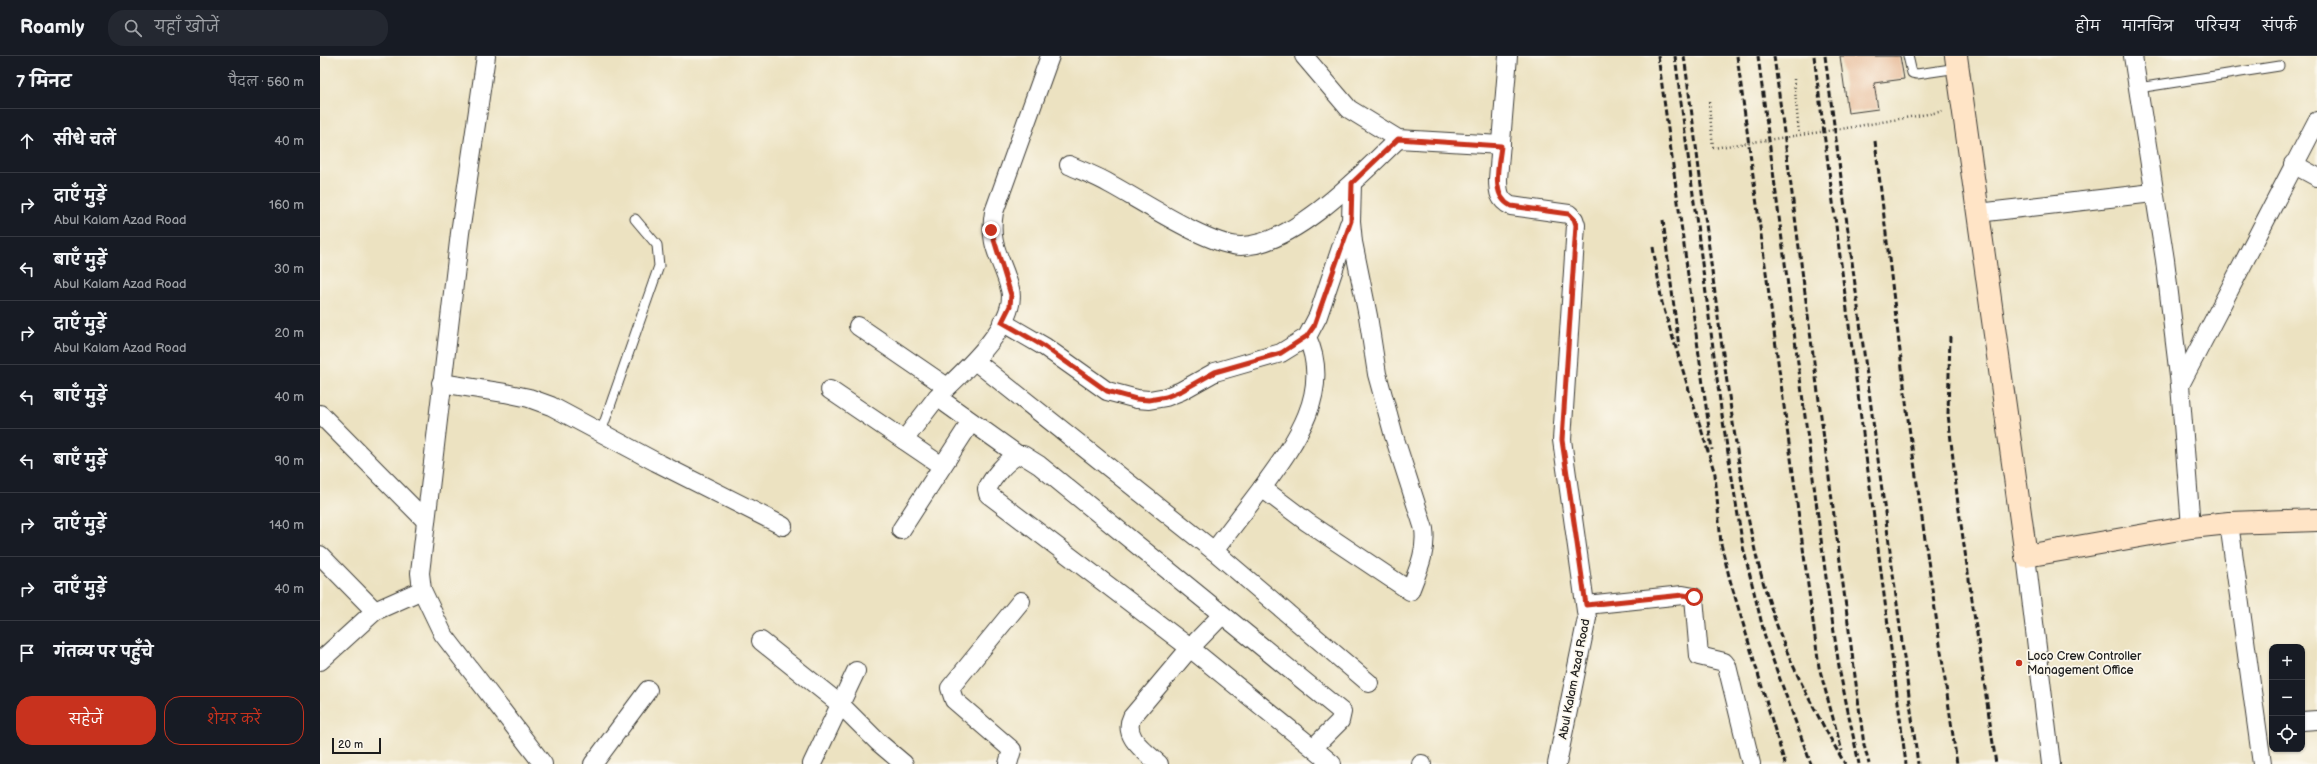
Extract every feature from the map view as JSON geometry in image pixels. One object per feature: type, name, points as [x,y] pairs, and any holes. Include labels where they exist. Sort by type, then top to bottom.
[{"type":"street","points":[[486,56],[460,233],[441,383],[420,572],[422,590],[443,634],[543,764]]},
{"type":"street","points":[[904,440],[942,392],[974,361],[1002,322],[1010,306],[1011,295],[993,242],[991,230],[994,212],[1050,56]]},
{"type":"street","points":[[1304,56],[1349,109],[1398,139],[1501,146]]},
{"type":"street","name":"Abul Kalam Azad Road","points":[[1508,56],[1498,186],[1499,193],[1503,202],[1511,206],[1569,214],[1574,219],[1576,225],[1562,440],[1586,605],[1585,631],[1557,764]]},
{"type":"street","points":[[2133,56],[2164,260],[2180,385],[2192,526]]},
{"type":"street","points":[[1957,62],[2026,556],[2051,764]]},
{"type":"street","points":[[2180,385],[2293,164],[2317,121]]},
{"type":"street","points":[[1068,164],[1108,183],[1196,231],[1228,244],[1241,246],[1278,238],[1340,195],[1398,139]]},
{"type":"street","points":[[2293,164],[2317,177]]},
{"type":"street","points":[[1262,488],[1312,526],[1410,590],[1422,559],[1426,542],[1424,529],[1394,436],[1377,374],[1368,316],[1356,261],[1351,221],[1352,183]]},
{"type":"street","points":[[1978,213],[2153,193]]},
{"type":"street","points":[[1002,322],[1045,347],[1107,391],[1136,399],[1149,400],[1181,391],[1215,372],[1281,353],[1307,336],[1318,316],[1351,221]]},
{"type":"street","points":[[858,326],[942,392],[971,422],[1018,455],[1030,459],[1074,491],[1222,615],[1342,712],[1340,721],[1313,748]]},
{"type":"street","points":[[1214,551],[1294,444],[1308,411],[1316,370],[1315,353],[1307,336]]},
{"type":"street","points":[[974,361],[1214,551],[1369,683]]},
{"type":"street","points":[[441,383],[529,398],[551,406],[784,526]]},
{"type":"street","points":[[830,390],[942,466]]},
{"type":"street","points":[[320,414],[426,521]]},
{"type":"street","points":[[901,530],[971,422]]},
{"type":"street","points":[[1018,455],[1005,465],[989,485],[987,489],[988,494],[1190,648],[1332,764]]},
{"type":"street","points":[[2026,556],[2192,526],[2229,523],[2317,520]]},
{"type":"street","points":[[2229,523],[2264,723],[2262,764]]},
{"type":"street","points":[[320,555],[375,611]]},
{"type":"street","points":[[320,661],[375,611],[422,590]]},
{"type":"street","points":[[1586,605],[1683,595],[1694,597],[1696,603],[1699,656],[1724,662],[1727,666],[1751,764]]},
{"type":"street","points":[[1008,764],[1012,750],[954,700],[950,688],[1021,601]]},
{"type":"street","points":[[1158,764],[1135,742],[1129,732],[1128,725],[1132,717],[1190,648],[1222,615]]},
{"type":"street","points":[[761,641],[841,705],[878,742],[904,764]]},
{"type":"street","points":[[812,764],[856,671]]},
{"type":"street","points":[[593,764],[648,690]]},
{"type":"street","points":[[2305,721],[2317,720]]},
{"type":"lane","points":[[1908,56],[1910,69],[1912,72],[1917,74],[1957,62]]},
{"type":"lane","points":[[2138,88],[2279,66]]},
{"type":"lane","points":[[601,432],[659,266],[657,245],[635,219]]},
{"type":"path","points":[[1794,78],[1799,134]]},
{"type":"path","points":[[1709,102],[1713,148],[1964,109]]},
{"type":"building","points":[[1840,56],[1900,56],[1904,79],[1874,83],[1878,109],[1848,113]]},
{"type":"railway","points":[[1658,56],[1712,450]]},
{"type":"railway","points":[[1675,56],[1721,409],[1743,547],[1766,641],[1811,764]]},
{"type":"railway","points":[[1684,56],[1730,403],[1745,503],[1755,552],[1769,601],[1784,644],[1812,705],[1845,764]]},
{"type":"railway","points":[[1737,56],[1819,667],[1842,751]]},
{"type":"railway","points":[[1758,56],[1827,585],[1840,673],[1859,764]]},
{"type":"railway","points":[[1774,56],[1864,745],[1869,764]]},
{"type":"railway","points":[[1814,56],[1906,764]]},
{"type":"railway","points":[[1825,56],[1918,764]]},
{"type":"railway","points":[[1875,141],[1909,427],[1957,764]]},
{"type":"railway","points":[[1663,220],[1679,347]]},
{"type":"railway","points":[[1653,247],[1662,303],[1715,474],[1721,544],[1730,580],[1785,764]]},
{"type":"railway","points":[[1950,336],[1948,414],[1958,504],[1996,764]]},
{"type":"place","name":"Loco Crew Controller Management Office","points":[[2019,663]]},
{"type":"route","points":[[991,230],[993,242],[1011,295],[1010,306],[1002,322],[1045,347],[1107,391],[1121,397],[1149,400],[1166,397],[1181,391],[1215,372],[1281,353],[1293,347],[1307,336],[1314,326],[1318,316],[1342,243],[1351,221],[1352,183],[1398,139],[1501,146],[1498,179],[1499,193],[1503,202],[1511,206],[1569,214],[1574,219],[1576,225],[1562,440],[1586,605],[1683,595],[1694,597]]}]
